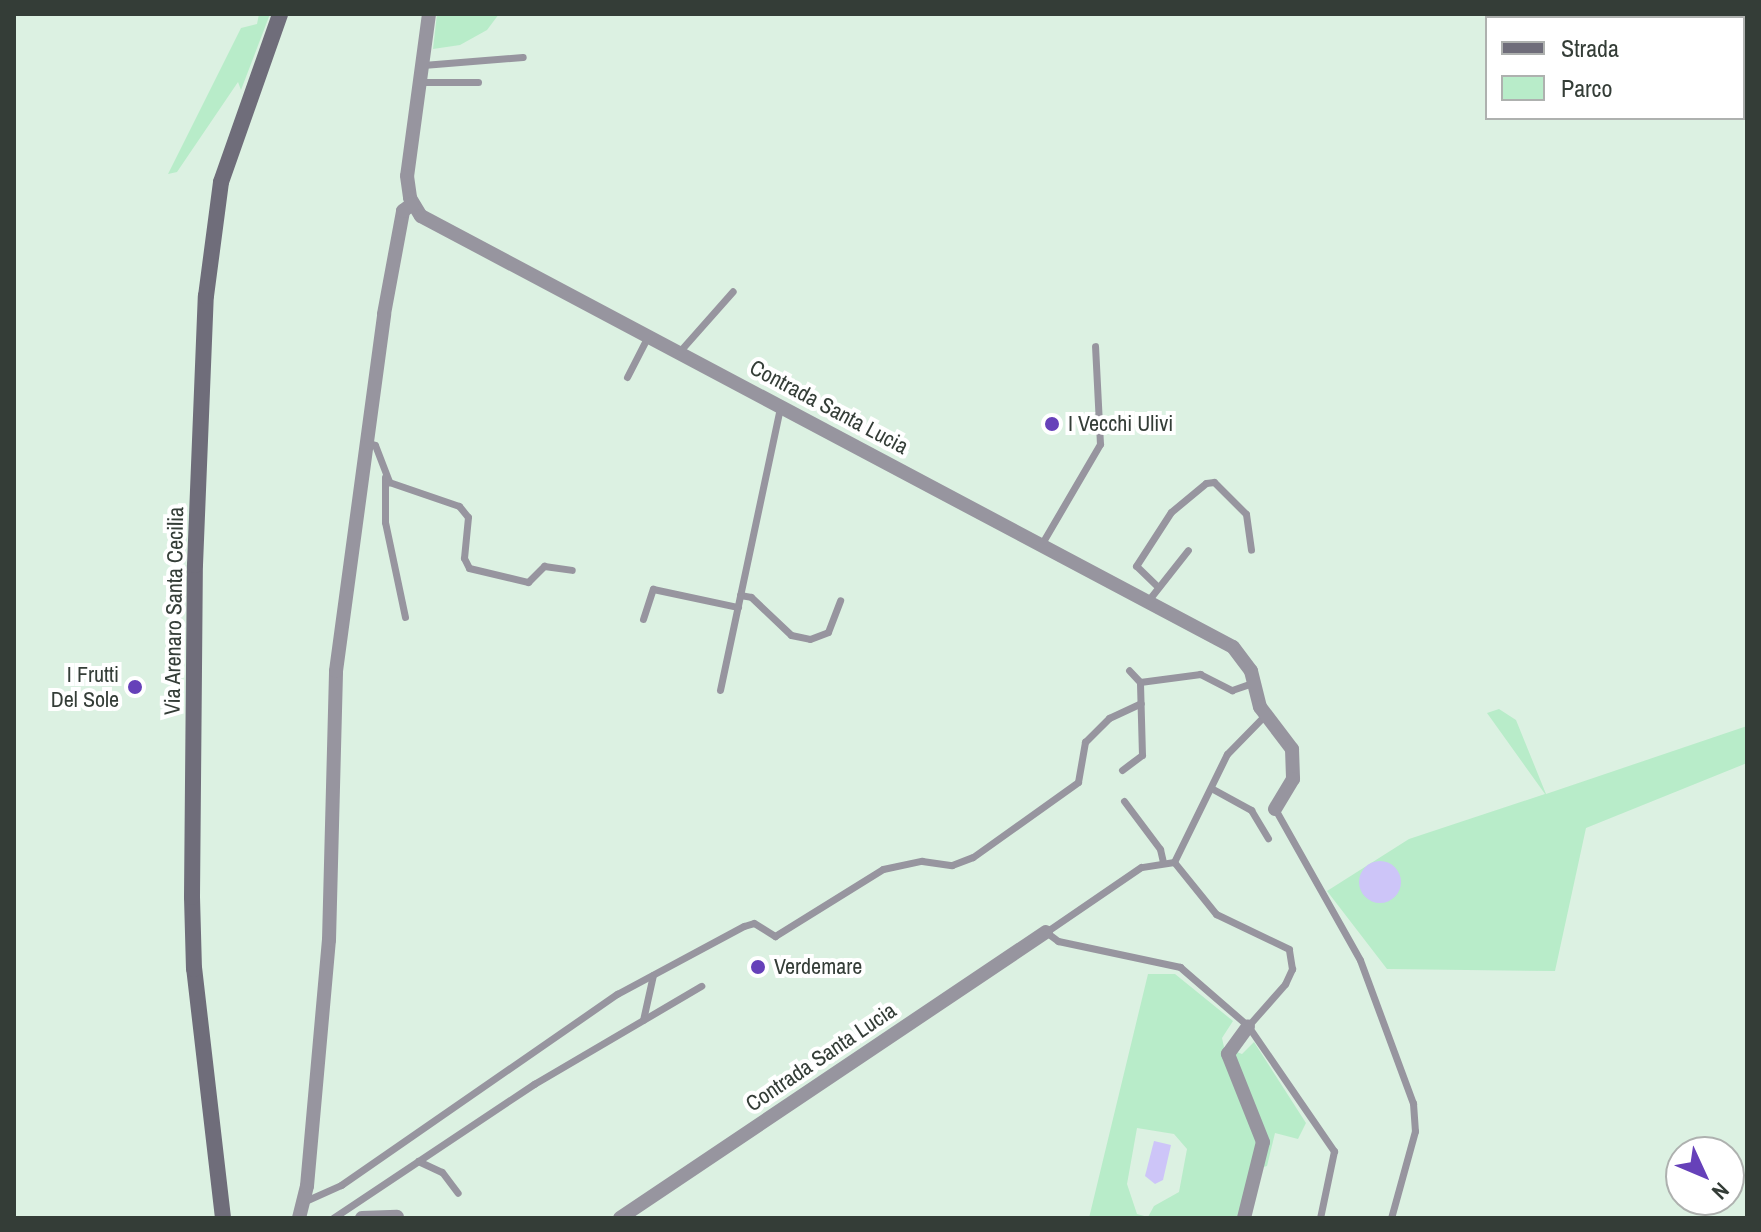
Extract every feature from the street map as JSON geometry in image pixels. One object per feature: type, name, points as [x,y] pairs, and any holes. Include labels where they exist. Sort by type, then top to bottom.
[{"type":"street","name":"Via Arenaro Santa Cecilia","points":[[223,1218],[194,969],[192,897],[195,565],[206,296],[221,182],[280,14]]},
{"type":"street","points":[[299,1218],[303,1202],[335,849],[336,671],[384,314],[403,211],[412,204],[407,176],[429,14]]},
{"type":"street","name":"Contrada Santa Lucia","points":[[412,204],[452,235],[781,405],[1233,647],[1251,671],[1252,683],[1265,715],[1292,749],[1295,765],[1275,809]]},
{"type":"street","name":"Contrada Santa Lucia","points":[[620,1218],[1046,932]]},
{"type":"street","points":[[1244,1218],[1263,1142],[1228,1054],[1248,1026]]},
{"type":"street","points":[[362,1218],[397,1217]]},
{"type":"lane","points":[[423,65],[523,57]]},
{"type":"lane","points":[[420,82],[478,82]]},
{"type":"lane","points":[[679,352],[733,291]]},
{"type":"lane","points":[[627,377],[648,336]]},
{"type":"lane","points":[[1041,545],[1100,444],[1095,346]]},
{"type":"lane","points":[[720,690],[781,405]]},
{"type":"lane","points":[[369,443],[375,445],[385,477],[385,522],[405,617]]},
{"type":"lane","points":[[385,477],[459,506],[468,517],[464,558],[480,574],[528,582],[544,566],[572,570]]},
{"type":"lane","points":[[1157,586],[1136,566],[1171,512],[1206,483],[1214,482],[1246,514],[1251,550]]},
{"type":"lane","points":[[1147,602],[1188,550]]},
{"type":"lane","points":[[643,619],[653,589],[738,607]]},
{"type":"lane","points":[[740,595],[751,597],[791,635],[810,639],[828,632],[840,600]]},
{"type":"lane","points":[[1122,770],[1142,755],[1140,682],[1129,670]]},
{"type":"lane","points":[[1140,682],[1200,674],[1232,690],[1252,683]]},
{"type":"lane","points":[[303,1202],[341,1185],[584,1015],[744,926],[754,923],[775,936],[883,869],[922,861],[952,865],[973,857],[1078,782],[1085,742],[1109,718],[1141,703]]},
{"type":"lane","points":[[1174,862],[1227,754],[1265,715]]},
{"type":"lane","points":[[1211,788],[1251,810],[1268,838]]},
{"type":"lane","points":[[1124,801],[1160,849],[1163,862]]},
{"type":"lane","points":[[1275,809],[1360,960],[1413,1103],[1415,1131],[1391,1218]]},
{"type":"lane","points":[[1174,862],[1141,867],[1046,932],[1058,941],[1180,967],[1248,1026],[1334,1151],[1320,1218]]},
{"type":"lane","points":[[1174,862],[1216,914],[1289,949],[1292,969],[1285,984],[1248,1026]]},
{"type":"lane","points":[[643,1020],[653,975]]},
{"type":"lane","points":[[333,1218],[418,1161],[701,986]]},
{"type":"lane","points":[[418,1161],[442,1172],[458,1193]]},
{"type":"green space","points":[[259,14],[270,14],[241,90],[238,82],[177,172],[168,174],[241,28],[257,24]]},
{"type":"green space","points":[[437,14],[499,14],[487,30],[460,45],[433,49]]},
{"type":"green space","points":[[1499,709],[1516,720],[1546,794],[1747,726],[1747,763],[1586,828],[1555,971],[1387,969],[1327,891],[1409,839],[1545,794],[1487,713]]},
{"type":"green space","points":[[1148,974],[1175,974],[1233,1021],[1222,1038],[1224,1047],[1242,1054],[1254,1042],[1306,1123],[1298,1139],[1275,1133],[1267,1166],[1260,1168],[1241,1218],[1089,1218]],"holes":[[[1137,1128],[1174,1134],[1187,1149],[1179,1192],[1154,1206],[1148,1217],[1137,1214],[1127,1184]]]},
{"type":"shaded area","points":[[1380,861],[1395,867],[1401,882],[1395,897],[1380,903],[1365,897],[1359,882],[1365,867]]},
{"type":"shaded area","points":[[1154,1141],[1171,1145],[1163,1180],[1155,1184],[1145,1176]]},
{"type":"place","name":"I Vecchi Ulivi","points":[[1052,424]]},
{"type":"place","name":"I Frutti Del Sole","points":[[135,687]]},
{"type":"place","name":"Verdemare","points":[[758,967]]}]
